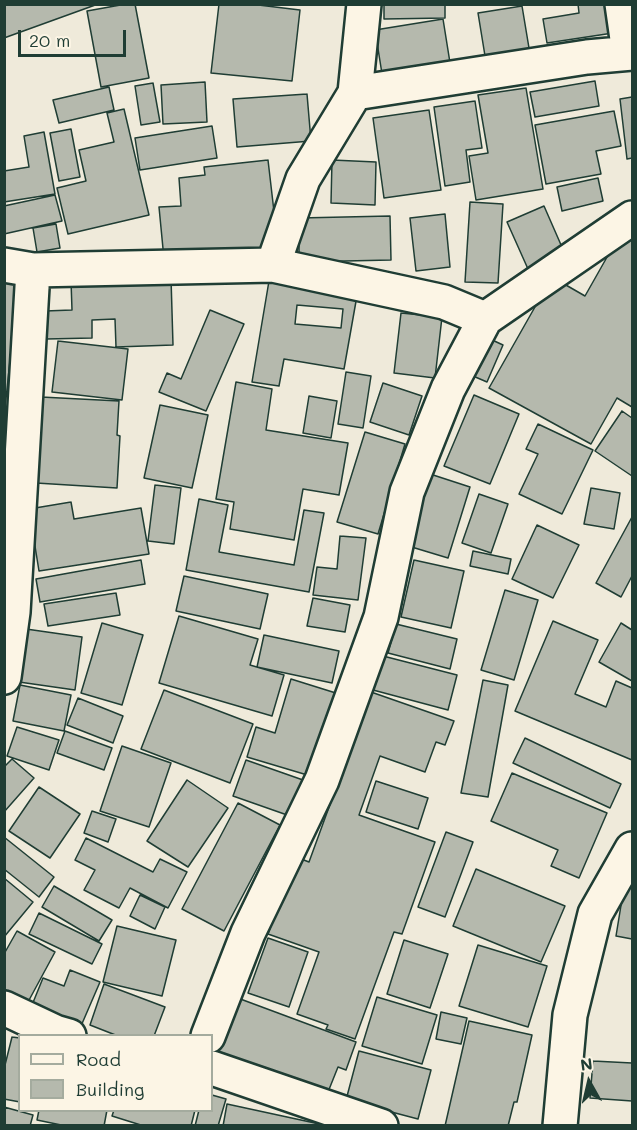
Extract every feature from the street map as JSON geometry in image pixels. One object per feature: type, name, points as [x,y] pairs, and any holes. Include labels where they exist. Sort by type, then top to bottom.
[{"type":"street","points":[[273,265],[303,179],[355,93],[364,4]]},
{"type":"street","points":[[355,93],[587,57],[631,53],[622,4]]},
{"type":"street","points":[[208,1034],[248,933],[322,780],[381,617],[407,492],[448,389],[485,320],[633,218]]},
{"type":"street","points":[[4,677],[9,613],[19,268],[273,265],[444,302],[485,320]]},
{"type":"street","points":[[560,1125],[570,1015],[595,914],[633,849]]},
{"type":"street","points":[[4,1008],[55,1032],[64,1034]]},
{"type":"street","points":[[213,1068],[381,1125]]},
{"type":"building","points":[[4,4],[98,4],[4,38]]},
{"type":"building","points":[[135,4],[149,78],[101,87],[87,11]]},
{"type":"building","points":[[219,4],[250,4],[300,10],[292,81],[211,73]]},
{"type":"building","points":[[384,4],[445,4],[445,18],[384,19]]},
{"type":"building","points":[[578,4],[609,4],[613,33],[547,43],[543,19],[579,13]]},
{"type":"building","points":[[522,6],[530,54],[486,62],[478,13]]},
{"type":"building","points":[[443,19],[451,69],[383,80],[375,30]]},
{"type":"building","points":[[595,81],[599,106],[535,117],[530,92]]},
{"type":"building","points":[[205,82],[207,122],[163,124],[161,85]]},
{"type":"building","points":[[153,83],[160,122],[141,125],[135,86]]},
{"type":"building","points":[[109,87],[114,110],[59,123],[53,100]]},
{"type":"building","points":[[526,88],[543,189],[476,200],[469,156],[488,153],[478,95]]},
{"type":"building","points":[[307,94],[311,141],[237,147],[233,99]]},
{"type":"building","points":[[632,97],[632,158],[627,159],[620,99]]},
{"type":"building","points":[[475,101],[482,148],[466,150],[470,182],[445,186],[434,107]]},
{"type":"building","points":[[124,109],[149,215],[68,234],[57,188],[86,181],[79,150],[114,142],[107,113]]},
{"type":"building","points":[[429,110],[441,190],[384,198],[373,118]]},
{"type":"building","points":[[614,111],[621,146],[596,151],[601,174],[546,184],[535,125]]},
{"type":"building","points":[[212,126],[217,158],[140,170],[135,138]]},
{"type":"building","points":[[71,129],[80,177],[59,181],[50,133]]},
{"type":"building","points":[[44,132],[55,194],[4,202],[4,171],[29,167],[24,136]]},
{"type":"building","points":[[268,160],[278,246],[164,259],[159,207],[181,206],[179,178],[205,175],[204,167]]},
{"type":"building","points":[[332,160],[376,162],[375,205],[331,203]]},
{"type":"building","points":[[598,178],[603,201],[562,211],[557,187]]},
{"type":"building","points":[[55,195],[62,221],[4,234],[4,206]]},
{"type":"building","points":[[470,202],[503,204],[498,283],[465,282]]},
{"type":"building","points":[[544,206],[565,254],[528,269],[507,222]]},
{"type":"building","points":[[445,214],[450,267],[416,271],[410,218]]},
{"type":"building","points":[[390,216],[391,260],[299,262],[299,218]]},
{"type":"building","points":[[628,220],[632,223],[632,407],[617,398],[591,444],[489,388],[552,277],[585,296]]},
{"type":"building","points":[[56,224],[60,248],[37,252],[33,228]]},
{"type":"building","points":[[270,275],[358,290],[344,369],[284,359],[279,386],[252,382]],"holes":[[[297,305],[343,309],[341,328],[295,324]]]},
{"type":"building","points":[[171,278],[173,345],[116,347],[115,319],[92,320],[92,338],[46,339],[45,311],[72,310],[71,281]]},
{"type":"building","points":[[4,283],[18,284],[4,418]]},
{"type":"building","points":[[210,310],[244,324],[206,411],[159,392],[167,373],[181,379]]},
{"type":"building","points":[[401,313],[442,317],[435,378],[394,373]]},
{"type":"building","points":[[490,339],[503,345],[487,382],[473,376]]},
{"type":"building","points":[[58,341],[128,349],[122,400],[52,392]]},
{"type":"building","points":[[346,372],[371,376],[363,428],[338,424]]},
{"type":"building","points":[[236,382],[272,389],[266,430],[348,443],[339,495],[303,489],[294,540],[230,529],[234,502],[216,499]]},
{"type":"building","points":[[383,383],[422,396],[409,435],[370,422]]},
{"type":"building","points":[[474,395],[519,414],[490,484],[444,466]]},
{"type":"building","points":[[309,396],[337,401],[331,438],[303,433]]},
{"type":"building","points":[[41,397],[119,401],[117,435],[120,436],[117,488],[36,483]]},
{"type":"building","points":[[160,405],[208,415],[192,488],[144,478]]},
{"type":"building","points":[[622,411],[632,418],[632,476],[595,451]]},
{"type":"building","points":[[538,424],[593,450],[562,514],[519,494],[538,454],[526,449]]},
{"type":"building","points":[[365,432],[405,444],[378,534],[337,522]]},
{"type":"building","points":[[427,473],[470,487],[448,558],[405,545]]},
{"type":"building","points":[[155,485],[181,488],[174,544],[148,541]]},
{"type":"building","points":[[591,488],[620,493],[614,529],[584,524]]},
{"type":"building","points":[[479,494],[508,504],[491,553],[462,543]]},
{"type":"building","points":[[199,499],[228,505],[219,552],[294,565],[304,510],[324,513],[309,592],[186,570]]},
{"type":"building","points":[[71,502],[74,519],[141,508],[149,554],[39,571],[29,509]]},
{"type":"building","points":[[632,517],[632,576],[621,597],[596,583]]},
{"type":"building","points":[[537,525],[579,545],[553,598],[512,579]]},
{"type":"building","points":[[340,536],[366,538],[358,600],[313,595],[317,567],[337,569]]},
{"type":"building","points":[[473,551],[511,559],[508,574],[470,566]]},
{"type":"building","points":[[141,560],[145,584],[40,602],[36,579]]},
{"type":"building","points":[[414,560],[464,571],[451,628],[401,617]]},
{"type":"building","points":[[184,576],[268,594],[260,629],[176,611]]},
{"type":"building","points":[[505,590],[538,600],[514,680],[481,670]]},
{"type":"building","points":[[116,593],[120,615],[48,626],[44,604]]},
{"type":"building","points":[[313,598],[350,605],[345,632],[307,626]]},
{"type":"building","points":[[179,616],[258,639],[250,665],[284,675],[272,716],[159,683]]},
{"type":"building","points":[[553,621],[598,640],[575,694],[606,707],[616,681],[632,688],[632,760],[515,711]]},
{"type":"building","points":[[102,623],[143,635],[122,705],[81,693]]},
{"type":"building","points":[[621,623],[632,630],[632,681],[599,662]]},
{"type":"building","points":[[396,624],[457,639],[450,669],[388,653]]},
{"type":"building","points":[[26,629],[82,637],[75,690],[19,682]]},
{"type":"building","points":[[264,635],[339,651],[332,683],[257,667]]},
{"type":"building","points":[[383,656],[457,675],[448,710],[373,690]]},
{"type":"building","points":[[291,679],[339,694],[314,777],[247,757],[256,727],[275,733]]},
{"type":"building","points":[[483,680],[508,685],[488,797],[461,793]]},
{"type":"building","points":[[20,685],[71,695],[64,731],[13,721]]},
{"type":"building","points":[[164,690],[253,724],[230,783],[141,749]]},
{"type":"building","points":[[371,692],[454,721],[445,745],[436,742],[425,772],[380,756],[359,815],[435,842],[402,934],[394,932],[355,1039],[326,1029],[328,1025],[297,1014],[319,952],[268,934],[296,857],[309,862]]},
{"type":"building","points":[[78,698],[123,716],[113,743],[67,725]]},
{"type":"building","points":[[17,727],[59,740],[49,770],[7,756]]},
{"type":"building","points":[[65,731],[112,748],[104,770],[57,753]]},
{"type":"building","points":[[525,738],[621,784],[610,808],[513,763]]},
{"type":"building","points":[[122,746],[171,763],[149,827],[100,811]]},
{"type":"building","points":[[12,759],[34,778],[4,812],[4,767]]},
{"type":"building","points":[[246,760],[303,780],[290,816],[233,796]]},
{"type":"building","points":[[512,773],[607,813],[579,878],[551,866],[558,850],[491,821]]},
{"type":"building","points":[[187,780],[228,808],[188,867],[147,841]]},
{"type":"building","points":[[376,781],[428,798],[418,829],[366,812]]},
{"type":"building","points":[[39,787],[80,814],[50,858],[9,831]]},
{"type":"building","points":[[238,803],[280,825],[224,931],[182,909]]},
{"type":"building","points":[[92,811],[116,819],[108,842],[84,833]]},
{"type":"building","points":[[446,832],[473,842],[445,917],[418,907]]},
{"type":"building","points":[[4,837],[54,877],[39,897],[4,869]]},
{"type":"building","points":[[86,838],[153,872],[160,859],[187,872],[168,908],[130,888],[119,908],[84,890],[95,870],[75,860]]},
{"type":"building","points":[[476,869],[565,906],[541,962],[453,926]]},
{"type":"building","points":[[4,878],[33,902],[4,937]]},
{"type":"building","points":[[54,886],[112,920],[99,941],[42,907]]},
{"type":"building","points":[[624,887],[632,888],[632,939],[616,936]]},
{"type":"building","points":[[140,895],[165,907],[155,929],[130,916]]},
{"type":"building","points":[[39,913],[102,944],[92,964],[29,934]]},
{"type":"building","points":[[117,926],[176,940],[162,996],[103,982]]},
{"type":"building","points":[[17,931],[55,952],[28,1002],[4,989],[4,954]]},
{"type":"building","points":[[268,938],[308,952],[289,1007],[248,993]]},
{"type":"building","points":[[404,940],[448,954],[430,1008],[387,994]]},
{"type":"building","points":[[478,945],[547,966],[528,1027],[459,1006]]},
{"type":"building","points":[[70,970],[100,982],[81,1026],[32,1005],[43,978],[64,986]]},
{"type":"building","points":[[104,984],[165,1007],[155,1034],[113,1034],[90,1025]]},
{"type":"building","points":[[235,997],[356,1042],[346,1070],[338,1067],[326,1097],[214,1055]]},
{"type":"building","points":[[377,997],[437,1015],[422,1064],[362,1046]]},
{"type":"building","points":[[441,1012],[467,1018],[461,1044],[436,1039]]},
{"type":"building","points":[[469,1021],[532,1035],[517,1102],[514,1102],[508,1126],[445,1126]]},
{"type":"building","points":[[12,1037],[18,1038],[18,1102],[4,1099],[4,1069]]},
{"type":"building","points":[[359,1051],[431,1070],[418,1119],[346,1100]]},
{"type":"building","points":[[593,1061],[632,1063],[632,1101],[590,1098]]},
{"type":"building","points":[[213,1095],[226,1099],[218,1126],[195,1126],[198,1112],[213,1112]]},
{"type":"building","points":[[227,1104],[324,1125],[324,1126],[223,1126]]},
{"type":"building","points":[[4,1107],[33,1115],[30,1126],[4,1126]]},
{"type":"building","points":[[39,1112],[107,1112],[104,1126],[66,1126],[37,1120]]},
{"type":"building","points":[[113,1112],[194,1112],[191,1126],[144,1126],[112,1116]]}]
